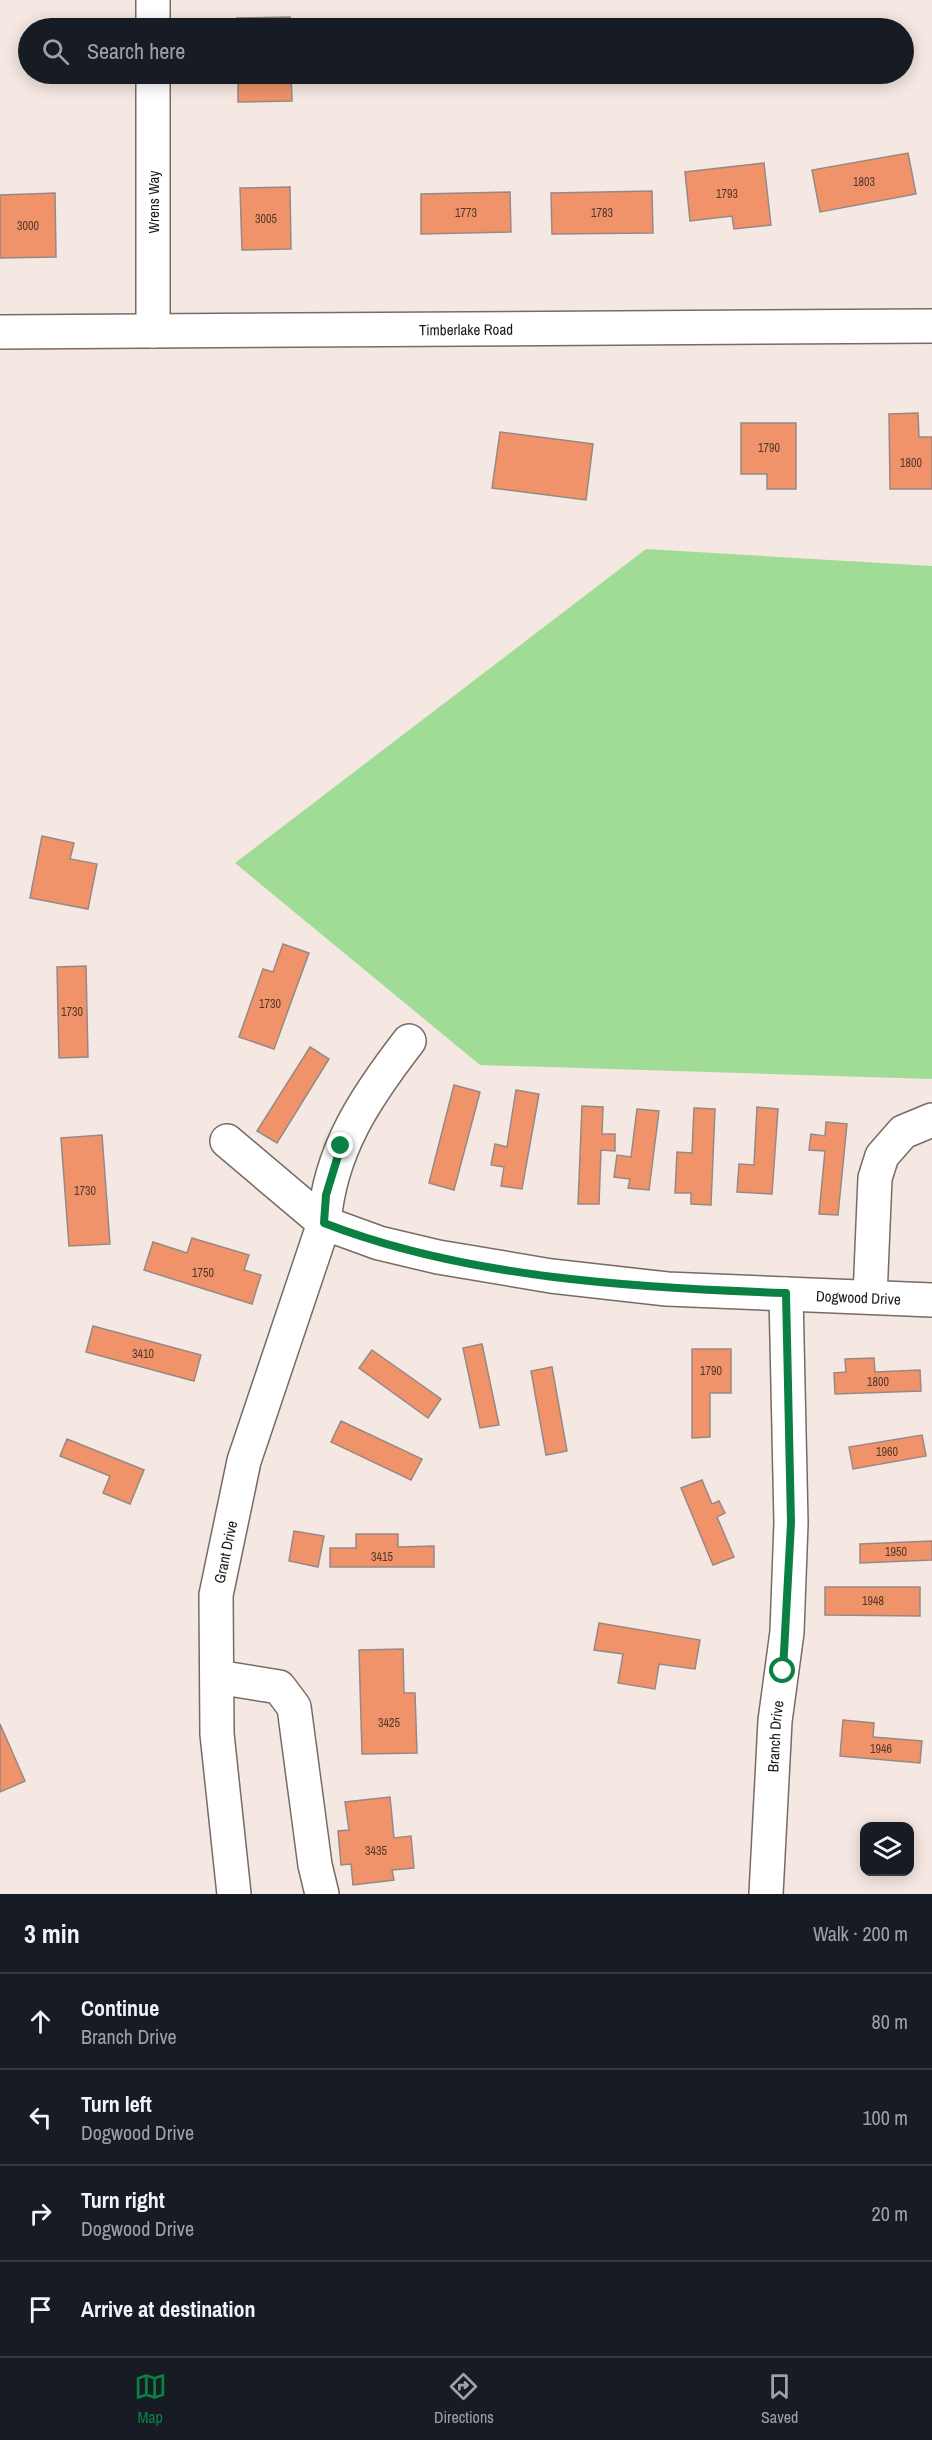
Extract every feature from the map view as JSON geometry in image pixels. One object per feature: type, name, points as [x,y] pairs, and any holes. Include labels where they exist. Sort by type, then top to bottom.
[{"type":"street","points":[[153,0],[153,18]]},
{"type":"street","name":"Wrens Way","points":[[153,84],[153,331]]},
{"type":"street","name":"Timberlake Road","points":[[0,332],[932,326]]},
{"type":"street","points":[[324,1223],[326,1195],[341,1146],[374,1086],[409,1041]]},
{"type":"street","points":[[870,1297],[875,1178],[882,1156],[903,1132],[932,1120]]},
{"type":"street","name":"Dogwood Drive","points":[[227,1141],[324,1223],[379,1244],[438,1257],[551,1276],[666,1289],[932,1300]]},
{"type":"street","name":"Grant Drive","points":[[234,1894],[218,1734],[216,1595],[244,1461],[324,1223]]},
{"type":"street","name":"Branch Drive","points":[[766,1894],[775,1721],[787,1632],[791,1523],[786,1293]]},
{"type":"street","points":[[217,1677],[279,1687],[294,1707],[315,1865],[322,1894]]},
{"type":"green space","points":[[646,549],[932,566],[932,1079],[480,1065],[235,863]]},
{"type":"building","points":[[290,17],[290,18],[237,18]]},
{"type":"building","points":[[238,84],[291,84],[292,101],[238,102]]},
{"type":"building","points":[[908,153],[916,194],[820,212],[812,170]]},
{"type":"building","points":[[764,163],[771,225],[734,229],[732,216],[690,221],[685,172]]},
{"type":"building","points":[[290,187],[291,249],[242,250],[240,188]]},
{"type":"building","points":[[652,191],[653,233],[552,234],[551,193]]},
{"type":"building","points":[[510,192],[511,232],[421,234],[421,194]]},
{"type":"building","points":[[55,193],[56,257],[0,258],[0,195]]},
{"type":"building","points":[[918,413],[919,437],[932,437],[932,489],[890,489],[889,414]]},
{"type":"building","points":[[741,423],[796,423],[796,489],[767,489],[767,474],[741,474]]},
{"type":"building","points":[[500,432],[593,444],[586,500],[492,488]]},
{"type":"building","points":[[42,836],[74,843],[70,859],[97,864],[88,909],[30,898]]},
{"type":"building","points":[[283,944],[309,953],[274,1049],[239,1037],[263,969],[273,972]]},
{"type":"building","points":[[86,966],[88,1057],[59,1058],[57,967]]},
{"type":"building","points":[[310,1047],[329,1059],[277,1143],[257,1131]]},
{"type":"building","points":[[454,1085],[480,1092],[454,1190],[429,1183]]},
{"type":"building","points":[[516,1090],[539,1094],[522,1189],[501,1186],[504,1167],[491,1165],[495,1144],[507,1147]]},
{"type":"building","points":[[582,1106],[603,1107],[602,1134],[615,1134],[615,1151],[601,1150],[599,1204],[578,1204]]},
{"type":"building","points":[[757,1107],[778,1109],[772,1194],[737,1192],[739,1164],[754,1165]]},
{"type":"building","points":[[694,1108],[715,1109],[711,1205],[691,1204],[691,1193],[675,1193],[677,1152],[692,1153]]},
{"type":"building","points":[[637,1109],[659,1111],[649,1190],[628,1188],[630,1179],[614,1177],[617,1155],[631,1157]]},
{"type":"building","points":[[826,1122],[847,1124],[838,1215],[819,1214],[825,1151],[809,1150],[811,1134],[825,1136]]},
{"type":"building","points":[[102,1135],[110,1244],[69,1246],[61,1138]]},
{"type":"building","points":[[192,1238],[249,1255],[244,1270],[261,1275],[252,1304],[144,1270],[153,1242],[187,1253]]},
{"type":"building","points":[[93,1326],[201,1355],[194,1381],[86,1352]]},
{"type":"building","points":[[482,1344],[499,1425],[480,1428],[463,1348]]},
{"type":"building","points":[[692,1349],[731,1349],[731,1393],[710,1393],[710,1437],[692,1438]]},
{"type":"building","points":[[372,1350],[441,1399],[428,1418],[359,1368]]},
{"type":"building","points":[[874,1358],[875,1372],[920,1370],[921,1391],[835,1394],[834,1373],[846,1372],[845,1359]]},
{"type":"building","points":[[552,1367],[567,1451],[546,1455],[531,1371]]},
{"type":"building","points":[[341,1421],[422,1459],[411,1480],[331,1442]]},
{"type":"building","points":[[922,1435],[926,1456],[853,1469],[849,1447]]},
{"type":"building","points":[[67,1439],[144,1470],[130,1504],[103,1493],[110,1476],[60,1456]]},
{"type":"building","points":[[702,1480],[712,1504],[719,1501],[725,1513],[717,1517],[734,1557],[713,1565],[681,1488]]},
{"type":"building","points":[[294,1531],[324,1536],[318,1567],[289,1561]]},
{"type":"building","points":[[356,1534],[398,1534],[398,1547],[434,1546],[434,1567],[330,1567],[330,1548],[356,1548]]},
{"type":"building","points":[[932,1541],[932,1560],[860,1563],[860,1544]]},
{"type":"building","points":[[825,1587],[920,1587],[920,1616],[825,1615]]},
{"type":"building","points":[[599,1623],[700,1640],[695,1669],[659,1664],[655,1689],[618,1683],[623,1654],[594,1650]]},
{"type":"building","points":[[403,1649],[404,1693],[415,1693],[417,1753],[362,1754],[359,1650]]},
{"type":"building","points":[[843,1720],[874,1723],[873,1737],[922,1741],[920,1763],[840,1756]]},
{"type":"building","points":[[0,1724],[25,1781],[0,1792]]},
{"type":"building","points":[[390,1797],[394,1838],[411,1836],[414,1868],[392,1870],[394,1880],[353,1885],[351,1864],[341,1865],[338,1831],[349,1830],[345,1802]]},
{"type":"route","points":[[341,1146],[326,1195],[324,1223],[379,1244],[438,1257],[551,1276],[666,1289],[786,1293],[791,1523],[787,1632],[783,1671]]}]
